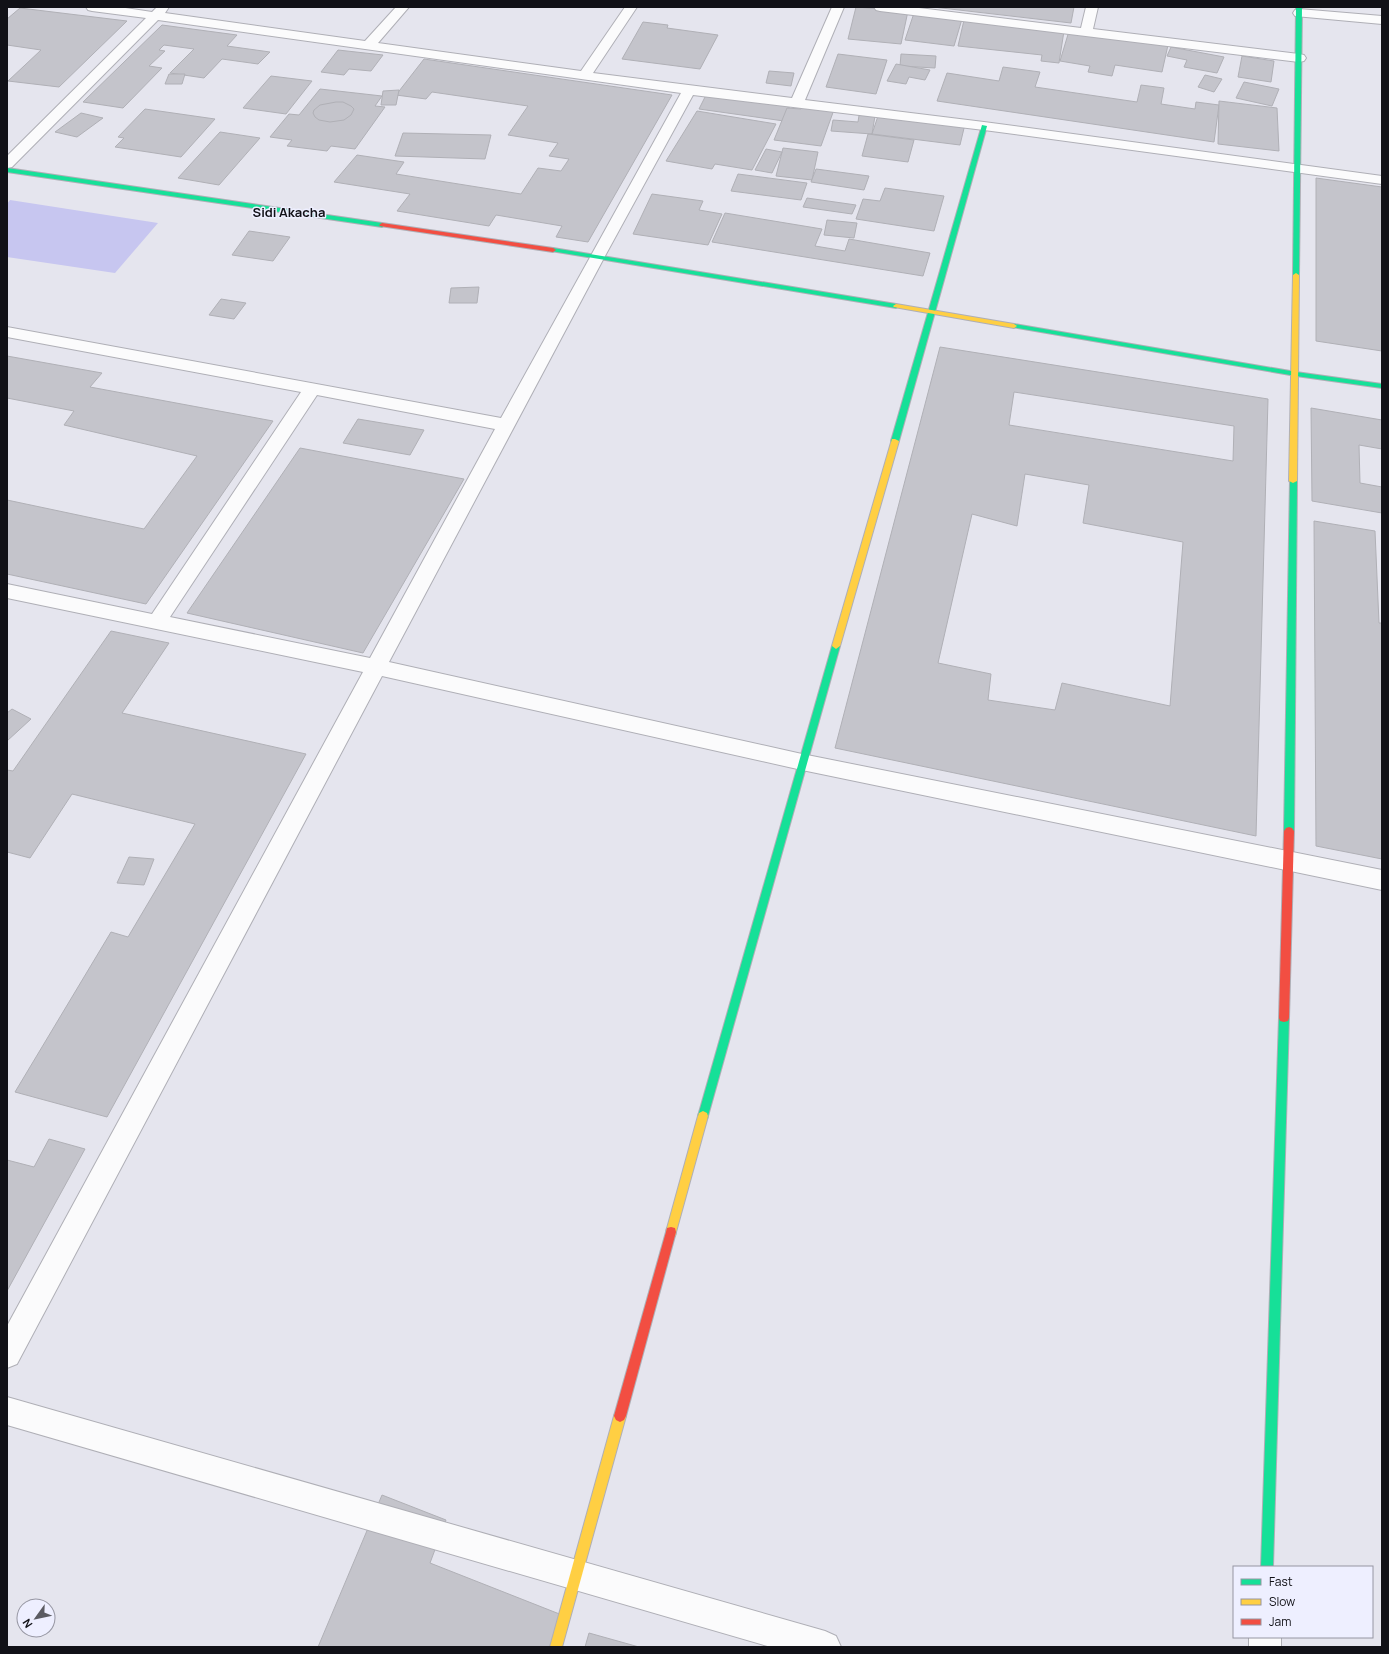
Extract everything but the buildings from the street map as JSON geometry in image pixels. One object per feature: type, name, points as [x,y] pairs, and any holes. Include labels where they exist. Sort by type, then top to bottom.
[{"type":"street","points":[[92,7],[159,11],[369,45],[689,90],[984,126],[1382,180]]},
{"type":"street","points":[[369,45],[403,7]]},
{"type":"street","points":[[585,75],[631,7]]},
{"type":"street","points":[[798,103],[838,7]]},
{"type":"street","points":[[880,7],[1299,58]]},
{"type":"street","points":[[1086,32],[1092,7]]},
{"type":"street","points":[[1267,1566],[1289,860],[1296,374],[1299,10],[1382,20]]},
{"type":"street","points":[[7,164],[159,11]]},
{"type":"street","points":[[7,1354],[597,256],[689,90]]},
{"type":"street","points":[[556,1647],[802,762],[932,313],[984,126]]},
{"type":"street","points":[[7,170],[597,256],[1296,374],[1382,386]]},
{"type":"street","points":[[7,332],[506,425]]},
{"type":"street","points":[[157,622],[312,389]]},
{"type":"street","points":[[7,591],[376,667],[802,762],[1382,880]]},
{"type":"street","points":[[7,1411],[825,1647]]},
{"type":"shaded area","points":[[10,200],[158,223],[115,273],[7,257],[7,204]]},
{"type":"traffic: fast","points":[[1296,275],[1299,7]]},
{"type":"traffic: fast","points":[[895,441],[984,126]]},
{"type":"traffic: fast","points":[[7,170],[382,225]]},
{"type":"traffic: fast","points":[[553,250],[896,306]]},
{"type":"traffic: fast","points":[[1014,326],[1296,374],[1382,386]]},
{"type":"traffic: fast","points":[[1289,831],[1293,481]]},
{"type":"traffic: fast","points":[[703,1116],[836,646]]},
{"type":"traffic: fast","points":[[1267,1566],[1284,1018]]},
{"type":"traffic: slow","points":[[1293,481],[1296,275]]},
{"type":"traffic: slow","points":[[896,306],[1014,326]]},
{"type":"traffic: slow","points":[[836,646],[895,441]]},
{"type":"traffic: slow","points":[[671,1232],[703,1116]]},
{"type":"traffic: slow","points":[[556,1647],[620,1416]]},
{"type":"traffic: jam","points":[[382,225],[553,250]]},
{"type":"traffic: jam","points":[[1284,1018],[1289,831]]},
{"type":"traffic: jam","points":[[620,1416],[671,1232]]},
{"type":"district","name":"Sidi Akacha","points":[[289,212]]}]
